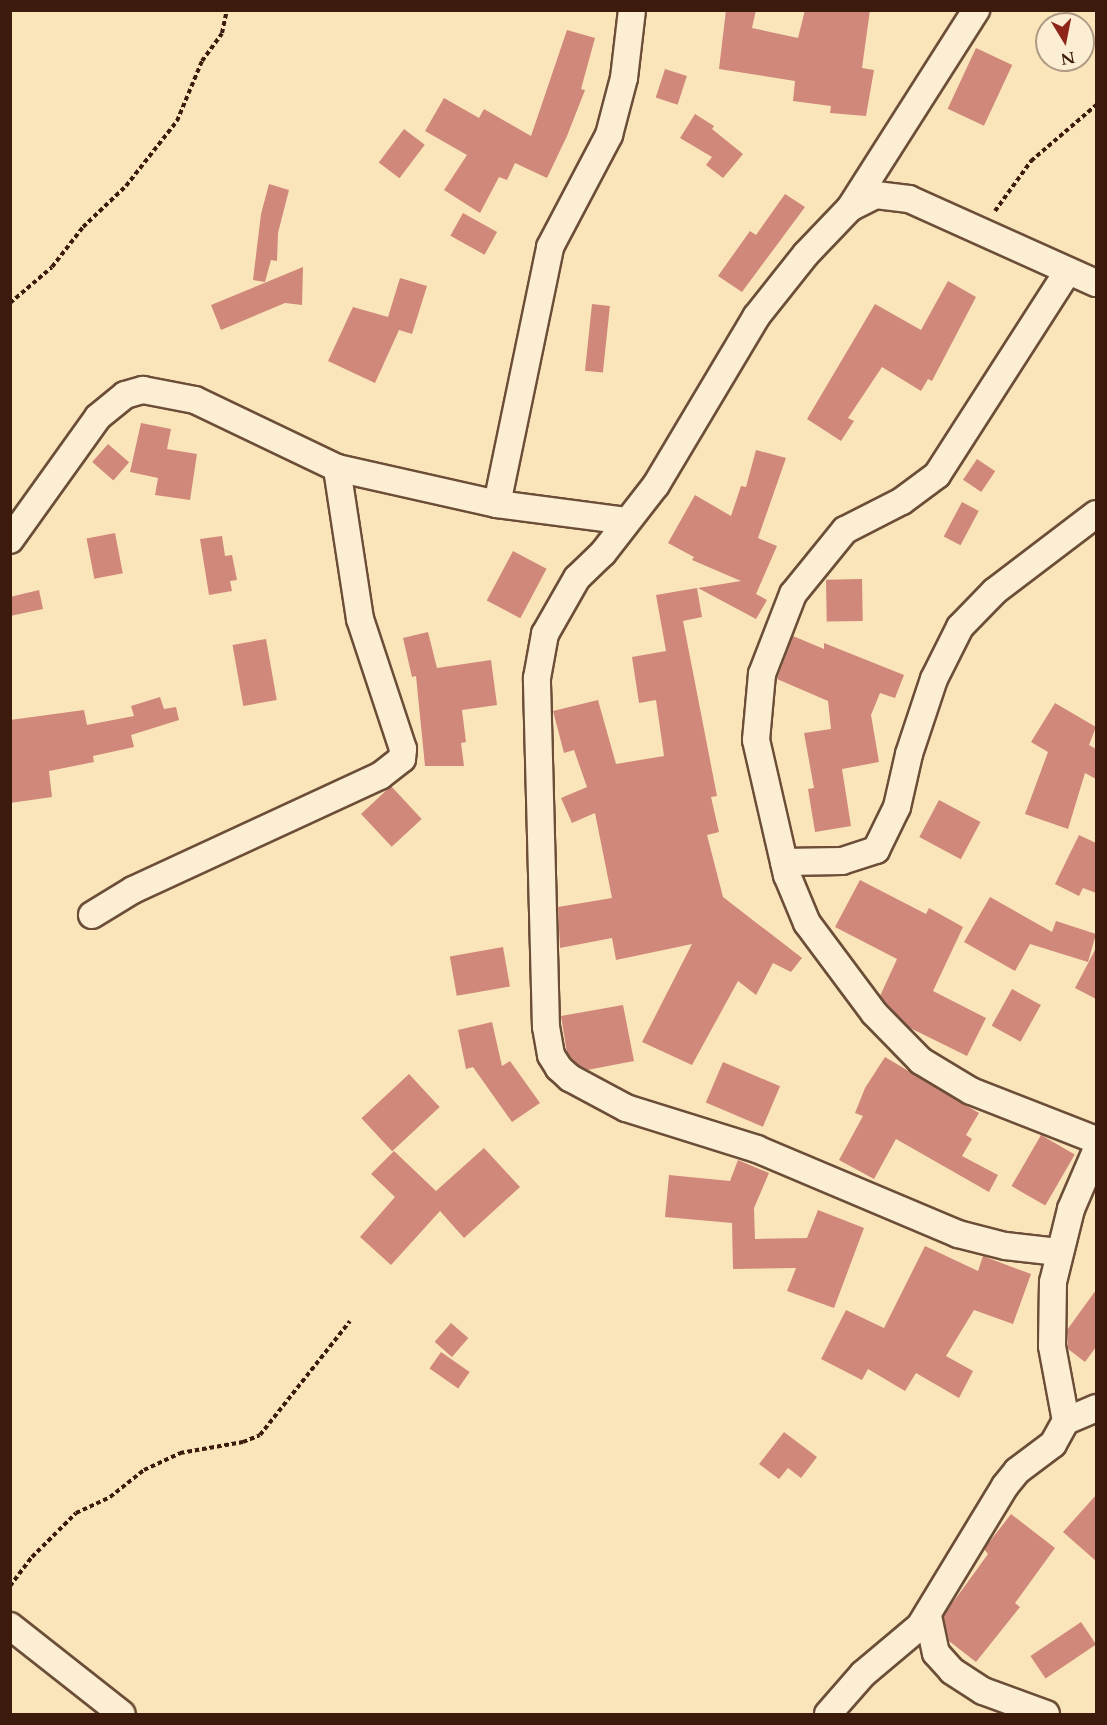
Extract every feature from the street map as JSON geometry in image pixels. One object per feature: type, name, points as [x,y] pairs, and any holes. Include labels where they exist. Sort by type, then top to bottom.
[{"type":"street","points":[[497,504],[550,246],[612,126],[624,78],[632,10]]},
{"type":"street","points":[[976,10],[850,208],[806,254],[756,317],[676,456],[603,553],[577,578],[550,625],[540,651],[544,977],[551,1055],[570,1078],[626,1108],[757,1149],[968,1237],[1005,1246],[1058,1252]]},
{"type":"street","points":[[850,208],[866,197],[887,195],[909,199],[1096,284]]},
{"type":"street","points":[[1068,271],[937,475],[902,501],[845,530],[789,602],[762,674],[755,713],[756,740],[784,862],[807,923],[897,1040],[921,1061],[971,1091],[1021,1114],[1096,1140]]},
{"type":"street","points":[[10,540],[98,417],[124,394],[167,392],[195,400],[337,468],[497,504],[626,521]]},
{"type":"street","points":[[92,915],[133,890],[380,776],[402,759],[403,749],[360,619],[337,468]]},
{"type":"street","points":[[784,862],[842,861],[876,850],[897,807],[909,754],[934,679],[960,627],[995,591],[1096,514]]},
{"type":"street","points":[[1066,1421],[1051,1329],[1058,1252],[1076,1195],[1096,1151]]},
{"type":"street","points":[[828,1714],[849,1688],[928,1616],[1000,1493],[1017,1471],[1053,1443],[1066,1421],[1096,1408]]},
{"type":"street","points":[[928,1616],[936,1653],[952,1671],[983,1691],[1046,1714]]},
{"type":"street","points":[[10,1626],[122,1714]]},
{"type":"path","points":[[10,303],[52,267],[83,226],[126,186],[177,121],[202,61],[222,33],[227,10]]},
{"type":"path","points":[[981,231],[1030,161],[1096,105]]},
{"type":"path","points":[[10,1586],[32,1557],[76,1513],[110,1497],[144,1470],[180,1453],[243,1442],[260,1435],[350,1321]]},
{"type":"building","points":[[726,10],[756,10],[752,28],[798,38],[805,10],[870,10],[862,68],[874,70],[866,116],[830,113],[831,106],[793,101],[795,81],[719,69]]},
{"type":"building","points":[[567,30],[595,38],[581,89],[585,90],[567,136],[547,178],[515,163],[507,180],[499,177],[480,213],[444,190],[467,155],[425,131],[444,98],[479,118],[484,109],[531,136]]},
{"type":"building","points":[[976,48],[1012,65],[984,126],[948,109]]},
{"type":"building","points":[[665,69],[687,76],[678,105],[656,98]]},
{"type":"building","points":[[695,114],[714,126],[712,129],[743,154],[723,178],[706,165],[712,157],[680,138]]},
{"type":"building","points":[[404,129],[425,145],[399,178],[379,163]]},
{"type":"building","points":[[269,184],[289,190],[278,233],[277,261],[271,260],[265,282],[253,280],[261,214]]},
{"type":"building","points":[[785,194],[805,207],[742,292],[718,276],[750,231],[756,235]]},
{"type":"building","points":[[463,213],[497,232],[485,255],[450,236]]},
{"type":"building","points":[[303,267],[302,305],[285,303],[221,330],[211,305]]},
{"type":"building","points":[[400,278],[427,286],[412,334],[399,330],[375,383],[328,361],[353,307],[388,317]]},
{"type":"building","points":[[948,281],[976,297],[932,381],[928,379],[921,391],[882,367],[848,418],[854,421],[841,441],[807,419],[875,304],[921,330]]},
{"type":"building","points":[[592,304],[610,306],[603,373],[585,371]]},
{"type":"building","points":[[141,423],[171,429],[167,449],[197,454],[190,500],[155,495],[158,478],[130,472]]},
{"type":"building","points":[[108,444],[129,462],[113,480],[92,462]]},
{"type":"building","points":[[756,450],[786,458],[758,538],[777,546],[756,594],[767,600],[756,619],[698,588],[741,581],[692,560],[694,557],[668,543],[695,495],[731,516],[741,486],[746,487]]},
{"type":"building","points":[[977,459],[995,471],[981,492],[963,480]]},
{"type":"building","points":[[962,502],[979,511],[960,545],[944,536]]},
{"type":"building","points":[[115,533],[123,573],[94,579],[87,539]]},
{"type":"building","points":[[222,536],[225,556],[232,555],[237,580],[230,581],[232,591],[209,595],[200,539]]},
{"type":"building","points":[[513,551],[547,569],[520,618],[487,600]]},
{"type":"building","points":[[862,579],[863,621],[827,622],[826,580]]},
{"type":"building","points":[[697,588],[702,617],[683,621],[717,796],[711,797],[719,832],[707,835],[723,897],[802,958],[791,972],[773,963],[756,995],[738,981],[692,1065],[642,1042],[692,944],[616,960],[612,938],[560,948],[558,907],[612,898],[595,813],[572,823],[561,798],[587,787],[574,750],[564,753],[553,711],[598,700],[616,764],[664,756],[656,700],[639,703],[632,657],[666,651],[656,595]]},
{"type":"building","points":[[39,590],[43,609],[10,616],[10,597]]},
{"type":"building","points":[[428,632],[437,668],[491,660],[497,705],[462,710],[466,742],[461,743],[464,766],[425,766],[416,676],[412,677],[403,638]]},
{"type":"building","points":[[793,636],[824,649],[824,643],[904,675],[895,698],[880,693],[871,715],[879,762],[842,769],[851,826],[815,832],[808,789],[814,788],[804,733],[831,729],[828,701],[777,679]]},
{"type":"building","points":[[266,639],[277,700],[243,706],[233,645]]},
{"type":"building","points":[[160,697],[164,709],[176,707],[179,720],[131,735],[134,747],[93,756],[94,762],[49,771],[52,797],[10,803],[10,720],[84,710],[87,725],[134,716],[131,706]]},
{"type":"building","points":[[1055,703],[1096,727],[1089,745],[1096,749],[1096,779],[1085,773],[1068,829],[1025,814],[1048,752],[1031,742]]},
{"type":"building","points":[[391,786],[422,819],[392,847],[361,814]]},
{"type":"building","points":[[939,800],[980,822],[961,859],[919,837]]},
{"type":"building","points":[[1079,835],[1096,843],[1096,893],[1083,888],[1079,896],[1055,884]]},
{"type":"building","points":[[860,880],[926,914],[929,908],[963,927],[933,991],[986,1018],[967,1056],[908,1027],[880,996],[897,959],[835,927]]},
{"type":"building","points":[[990,897],[1052,932],[1056,921],[1096,934],[1088,962],[1030,944],[1015,971],[964,942]]},
{"type":"building","points":[[503,947],[510,986],[457,996],[450,956]]},
{"type":"building","points":[[1096,948],[1096,999],[1075,988]]},
{"type":"building","points":[[1012,989],[1041,1005],[1021,1042],[992,1026]]},
{"type":"building","points":[[623,1005],[634,1061],[587,1070],[579,1066],[567,1053],[561,1016]]},
{"type":"building","points":[[492,1022],[502,1066],[510,1061],[540,1103],[512,1122],[473,1067],[466,1069],[458,1030]]},
{"type":"building","points":[[885,1057],[979,1113],[966,1135],[972,1139],[962,1156],[998,1175],[989,1192],[896,1139],[874,1179],[839,1160],[863,1116],[855,1113],[865,1088]]},
{"type":"building","points":[[723,1062],[780,1086],[763,1127],[706,1103]]},
{"type":"building","points":[[409,1074],[440,1107],[392,1151],[361,1118]]},
{"type":"building","points":[[1041,1135],[1075,1154],[1045,1206],[1012,1186]]},
{"type":"building","points":[[484,1148],[520,1187],[464,1238],[440,1211],[391,1265],[360,1237],[395,1197],[371,1174],[394,1151],[436,1191]]},
{"type":"building","points":[[738,1160],[769,1173],[754,1208],[755,1239],[807,1238],[818,1210],[864,1228],[834,1308],[787,1291],[796,1268],[733,1269],[732,1223],[665,1217],[669,1175],[730,1181]]},
{"type":"building","points":[[925,1246],[978,1271],[983,1256],[1031,1274],[1013,1324],[974,1310],[946,1356],[973,1371],[959,1398],[916,1373],[905,1391],[868,1369],[862,1380],[821,1359],[846,1310],[884,1328]]},
{"type":"building","points":[[1096,1290],[1096,1347],[1085,1362],[1068,1349],[1067,1330]]},
{"type":"building","points":[[451,1323],[468,1338],[452,1357],[435,1342]]},
{"type":"building","points":[[441,1352],[470,1372],[458,1388],[430,1368]]},
{"type":"building","points":[[784,1432],[817,1457],[801,1478],[788,1468],[779,1479],[759,1464]]},
{"type":"building","points":[[1096,1495],[1096,1561],[1063,1532]]},
{"type":"building","points":[[1011,1514],[1055,1548],[1015,1603],[1020,1607],[976,1662],[949,1641],[943,1616],[988,1554],[984,1549]]},
{"type":"building","points":[[1081,1622],[1096,1644],[1046,1678],[1030,1656]]}]
